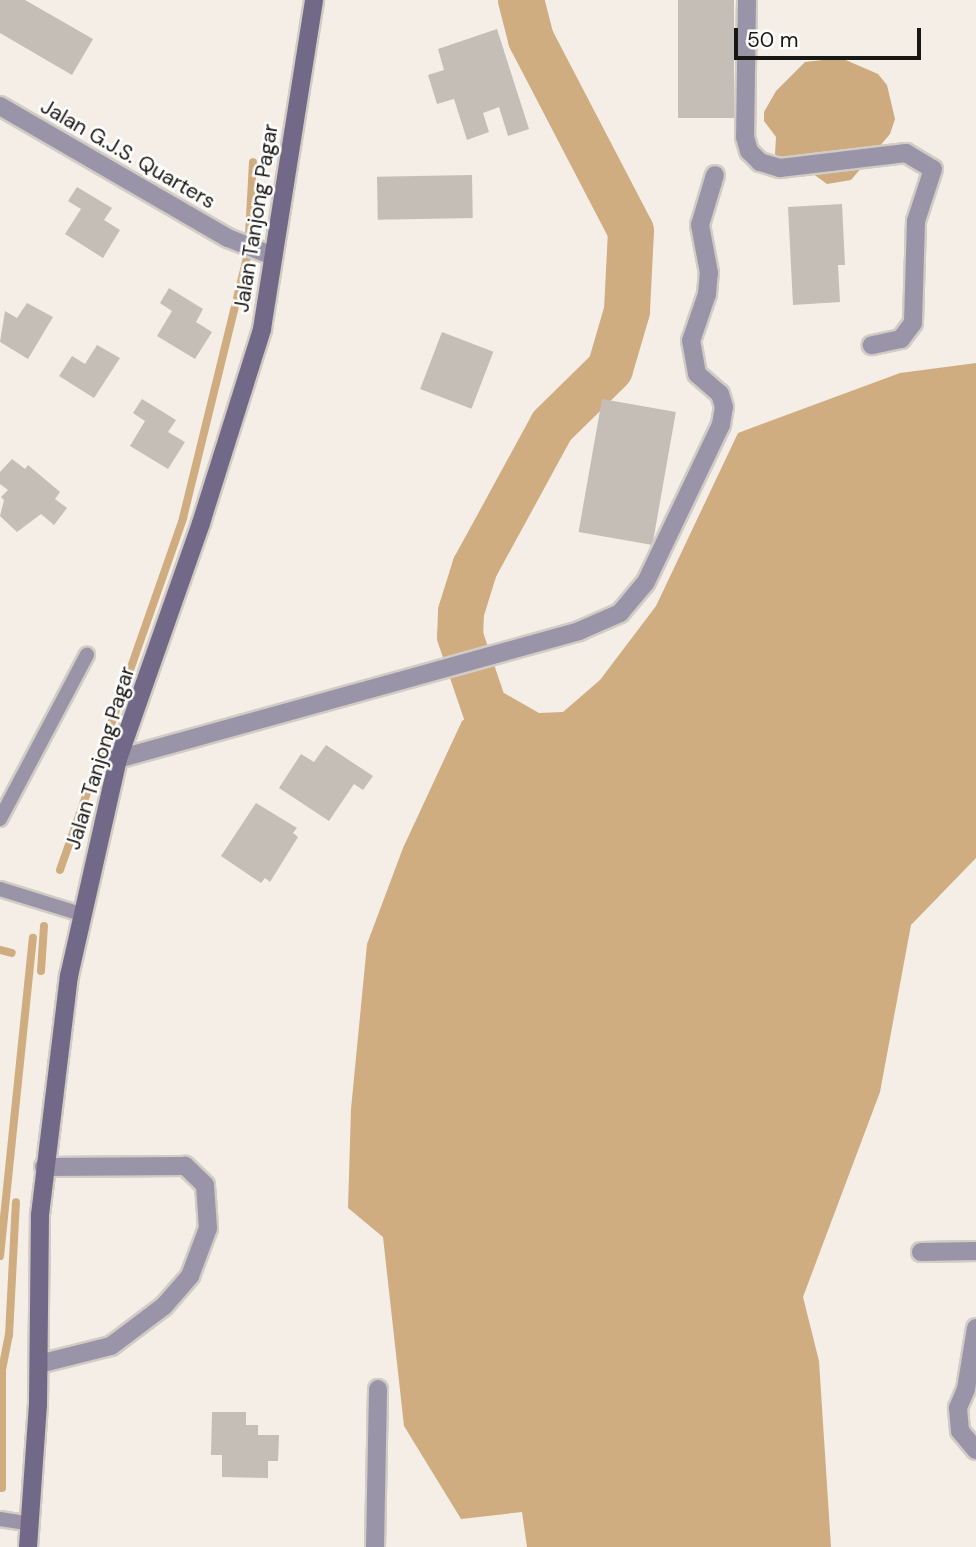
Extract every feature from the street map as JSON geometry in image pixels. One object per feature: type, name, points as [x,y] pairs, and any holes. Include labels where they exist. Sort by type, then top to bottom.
[{"type":"main road","name":"Jalan Tanjong Pagar","points":[[28,1547],[39,1364],[44,1167],[55,1063],[80,914],[118,759],[244,393],[262,329],[314,0]]},
{"type":"street","points":[[747,0],[745,137],[749,151],[760,162],[780,167],[906,153],[933,169],[916,221],[913,323],[901,339],[872,345]]},
{"type":"street","name":"Jalan G.J.S. Quarters","points":[[0,106],[228,238],[273,256]]},
{"type":"street","points":[[118,759],[579,631],[620,612],[646,582],[709,449],[724,407],[720,394],[697,374],[691,341],[707,294],[709,273],[700,225],[715,175]]},
{"type":"street","points":[[39,1364],[111,1346],[164,1306],[190,1276],[208,1228],[205,1185],[185,1166],[44,1167]]},
{"type":"street","points":[[921,1252],[976,1251]]},
{"type":"street","points":[[976,1328],[958,1408],[960,1431],[976,1450]]},
{"type":"street","points":[[375,1547],[378,1389]]},
{"type":"lane","points":[[0,819],[87,655]]},
{"type":"lane","points":[[0,889],[80,914]]},
{"type":"lane","points":[[0,1518],[30,1524]]},
{"type":"shaded area","points":[[841,58],[878,74],[887,85],[895,119],[890,134],[851,180],[827,184],[805,168],[800,175],[786,168],[775,154],[776,137],[764,121],[764,112],[776,91],[805,62]]},
{"type":"shaded area","points":[[976,363],[976,858],[911,925],[880,1092],[803,1297],[819,1361],[831,1547],[527,1547],[522,1512],[461,1519],[404,1426],[383,1237],[348,1208],[351,1109],[367,944],[403,848],[462,721],[504,693],[539,713],[563,712],[600,680],[656,606],[738,433],[900,373]]},
{"type":"building","points":[[0,0],[25,0],[93,39],[72,75],[0,33]]},
{"type":"building","points":[[678,0],[734,0],[734,118],[678,118]]},
{"type":"building","points":[[497,29],[529,129],[508,136],[499,107],[483,113],[489,132],[467,140],[454,99],[437,104],[428,75],[444,70],[438,49]]},
{"type":"building","points":[[472,175],[473,218],[378,220],[377,177]]},
{"type":"building","points":[[77,187],[112,208],[104,220],[120,230],[103,258],[65,234],[81,209],[68,201]]},
{"type":"building","points":[[842,204],[845,265],[838,265],[840,302],[793,305],[788,207]]},
{"type":"building","points":[[169,288],[203,309],[196,322],[212,332],[195,359],[157,336],[172,311],[160,303]]},
{"type":"building","points":[[27,303],[53,317],[28,359],[0,342],[5,311],[17,318]]},
{"type":"building","points":[[442,332],[493,352],[471,409],[420,389]]},
{"type":"building","points":[[97,345],[120,358],[94,398],[59,376],[72,356],[85,364]]},
{"type":"building","points":[[142,399],[176,420],[168,432],[185,442],[168,469],[130,446],[145,421],[133,413]]},
{"type":"building","points":[[602,399],[676,412],[652,545],[579,532]]},
{"type":"building","points":[[12,459],[25,469],[28,465],[60,492],[55,499],[67,508],[54,525],[41,514],[17,532],[0,516],[4,500],[1,497],[8,490],[0,484],[0,472]]},
{"type":"building","points":[[326,745],[373,776],[363,790],[354,784],[329,821],[279,788],[301,754],[314,762]]},
{"type":"building","points":[[256,803],[297,828],[293,833],[298,837],[270,882],[265,878],[261,883],[221,856]]},
{"type":"building","points":[[212,1412],[246,1412],[246,1425],[258,1425],[258,1435],[279,1435],[278,1461],[268,1461],[268,1478],[222,1477],[222,1455],[211,1455]]},
{"type":"waterway","points":[[521,0],[531,39],[631,231],[627,311],[610,369],[552,426],[475,567],[461,612],[460,636],[491,727],[524,752]]},
{"type":"waterway","points":[[60,870],[183,518],[248,254],[253,162]]},
{"type":"waterway","points":[[41,971],[44,926]]},
{"type":"waterway","points":[[0,1256],[33,938]]},
{"type":"waterway","points":[[0,950],[12,953]]},
{"type":"waterway","points":[[2,1488],[2,1370],[9,1335],[16,1202]]}]
